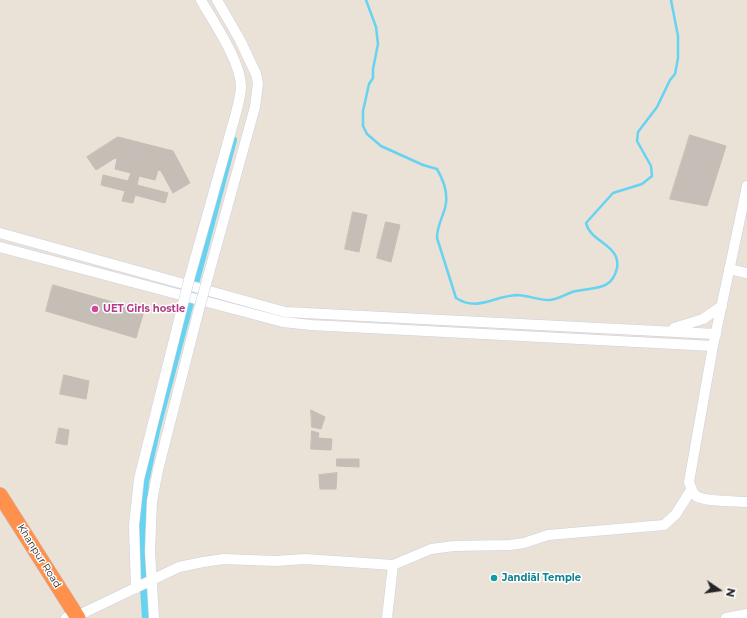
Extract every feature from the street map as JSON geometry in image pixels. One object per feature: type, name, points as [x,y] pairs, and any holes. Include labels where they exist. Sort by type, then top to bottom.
[{"type":"highway","name":"Khanpur Road","points":[[0,495],[74,616]]},
{"type":"street","points":[[154,618],[143,584],[134,525],[139,479],[189,280],[236,113],[241,88],[239,73],[234,59],[201,0]]},
{"type":"street","points":[[143,584],[152,501],[198,313],[255,107],[258,83],[253,64],[217,0]]},
{"type":"street","points":[[747,186],[713,346],[689,482],[691,490],[696,496],[704,499],[747,502]]},
{"type":"street","points":[[0,233],[285,312],[320,315],[662,330],[716,334]]},
{"type":"street","points":[[0,247],[283,322],[311,325],[713,346]]},
{"type":"street","points":[[729,269],[747,273]]},
{"type":"street","points":[[662,330],[688,325],[703,319],[722,306]]},
{"type":"street","points":[[74,616],[179,567],[224,559],[275,561],[304,559],[393,565],[431,549],[454,546],[524,544],[548,535],[664,525],[676,514],[691,490]]},
{"type":"street","points":[[387,618],[393,565]]},
{"type":"street","points":[[726,618],[747,614]]},
{"type":"building","points":[[690,135],[726,146],[707,206],[670,199]]},
{"type":"building","points":[[118,137],[173,151],[190,183],[173,193],[161,171],[158,170],[155,180],[139,176],[137,185],[168,193],[165,203],[135,195],[133,203],[122,201],[125,191],[101,185],[103,175],[128,181],[131,173],[115,169],[117,159],[115,158],[96,170],[87,157]]},
{"type":"building","points":[[353,212],[367,215],[359,252],[345,249]]},
{"type":"building","points":[[386,222],[400,225],[391,262],[377,258]]},
{"type":"building","points":[[53,285],[144,311],[136,338],[46,311]]},
{"type":"building","points":[[64,375],[89,381],[86,399],[60,394]]},
{"type":"building","points":[[311,410],[325,417],[321,429],[312,427]]},
{"type":"building","points":[[59,428],[69,430],[67,445],[56,443]]},
{"type":"building","points":[[312,431],[319,433],[318,438],[332,439],[331,450],[311,449]]},
{"type":"building","points":[[337,459],[359,459],[359,467],[337,466]]},
{"type":"building","points":[[337,473],[336,489],[320,489],[319,475]]},
{"type":"waterway","points":[[366,0],[376,27],[378,44],[373,69],[373,78],[369,84],[363,111],[363,126],[367,134],[381,146],[423,165],[437,169],[444,183],[446,193],[446,203],[437,238],[456,298],[471,304],[517,295],[550,300],[576,291],[601,287],[611,281],[615,275],[617,260],[614,254],[593,235],[586,223],[613,193],[642,184],[652,176],[651,166],[637,141],[638,132],[657,107],[670,80],[675,74],[678,58],[678,36],[671,0]]},
{"type":"waterway","points":[[146,618],[141,541],[145,482],[157,427],[233,140]]},
{"type":"place","name":"UET Girls hostle","points":[[95,309]]},
{"type":"place","name":"Jandiāl Temple","points":[[494,578]]}]
